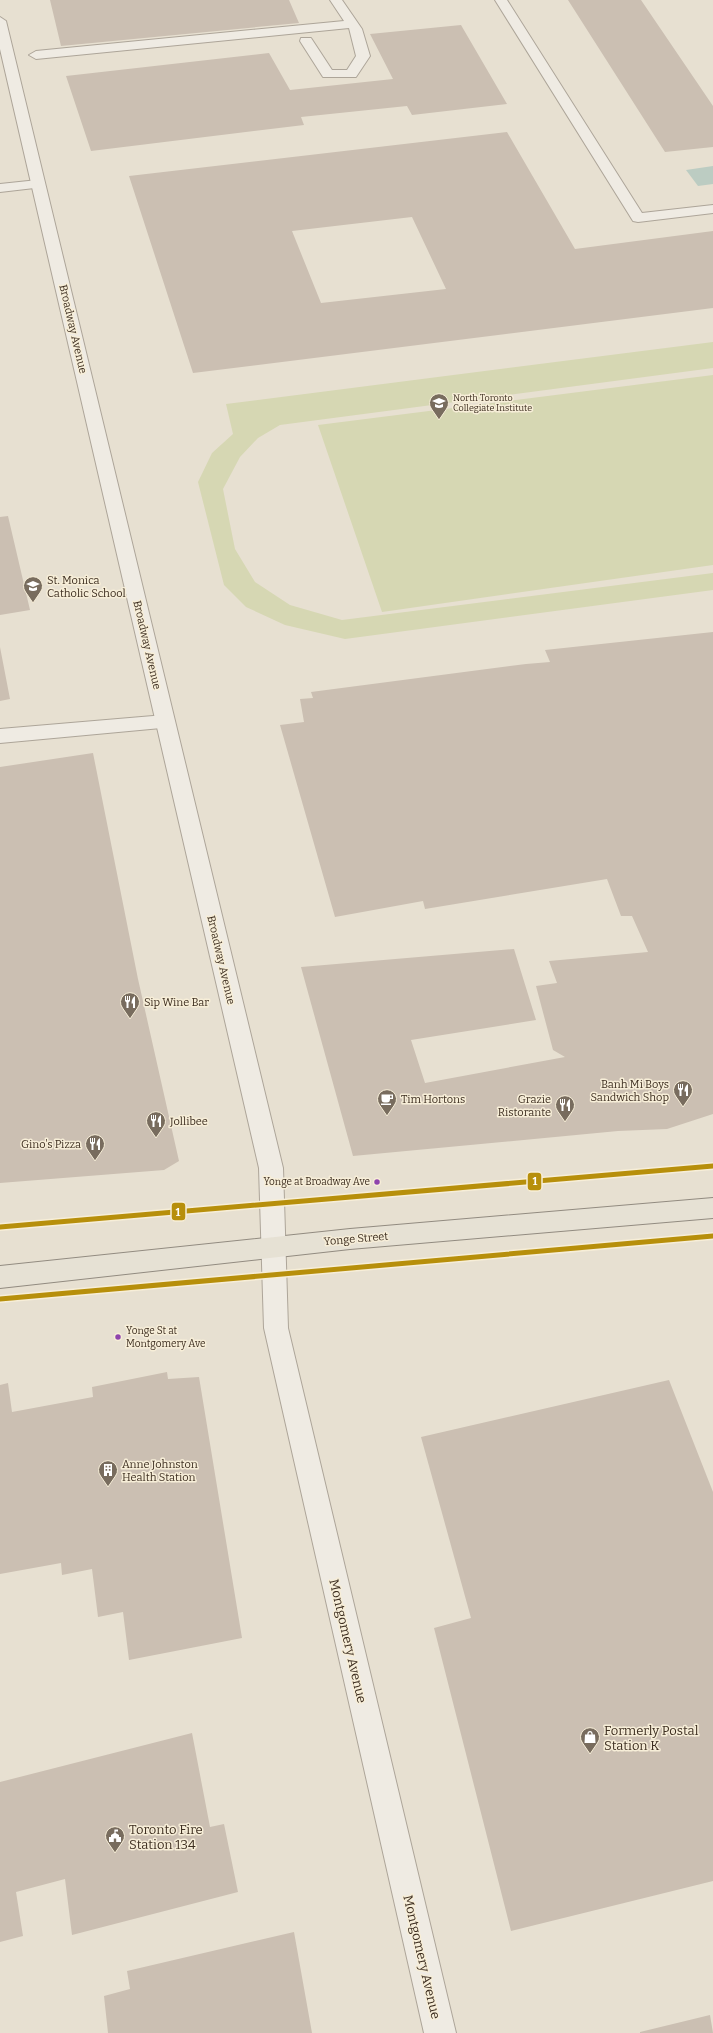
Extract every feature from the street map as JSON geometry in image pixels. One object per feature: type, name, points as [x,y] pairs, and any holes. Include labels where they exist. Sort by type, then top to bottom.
[{"type":"main road","name":"Yonge Street","points":[[0,1277],[273,1247],[713,1208]]},
{"type":"street","points":[[306,41],[328,74],[351,79],[363,56],[356,29],[336,0]]},
{"type":"street","points":[[501,0],[638,218],[713,209]]},
{"type":"street","name":"Broadway Avenue","points":[[0,21],[38,184],[66,295],[165,722],[271,1168],[273,1247]]},
{"type":"street","points":[[353,24],[306,41],[38,61],[353,24]]},
{"type":"street","points":[[0,188],[38,184]]},
{"type":"street","points":[[0,736],[165,722]]},
{"type":"street","name":"Montgomery Avenue","points":[[273,1247],[276,1328],[440,2033]]},
{"type":"green space","points":[[713,342],[713,368],[280,425],[258,438],[240,457],[223,489],[235,549],[255,582],[290,605],[342,620],[713,573],[713,590],[345,639],[285,625],[246,607],[224,585],[198,482],[212,453],[233,434],[226,404]]},
{"type":"green space","points":[[713,375],[713,565],[382,612],[318,425]]},
{"type":"shaded area","points":[[713,166],[713,184],[698,186],[686,170]]},
{"type":"building","points":[[50,0],[289,0],[299,23],[61,46]]},
{"type":"building","points":[[568,0],[641,0],[713,106],[713,147],[665,152]]},
{"type":"building","points":[[461,25],[507,104],[412,115],[407,106],[301,117],[304,125],[91,151],[66,76],[269,53],[290,90],[393,79],[370,34]]},
{"type":"building","points":[[507,132],[575,249],[713,231],[713,308],[193,373],[129,176]],"holes":[[[412,217],[446,289],[321,303],[292,231]]]},
{"type":"building","points":[[8,516],[30,610],[0,615],[0,517]]},
{"type":"building","points":[[713,632],[713,1114],[667,1129],[618,1131],[353,1156],[301,967],[514,949],[536,1020],[411,1040],[425,1083],[565,1057],[553,1050],[536,986],[557,983],[549,961],[648,952],[632,916],[621,916],[607,879],[425,909],[423,901],[335,917],[280,725],[304,722],[300,699],[313,698],[311,692],[550,662],[545,650]]},
{"type":"building","points":[[0,647],[10,699],[0,701]]},
{"type":"building","points":[[93,753],[138,979],[179,1161],[164,1170],[0,1183],[0,767]]},
{"type":"building","name":"Anne Johnston Health Station","points":[[167,1372],[168,1379],[199,1377],[242,1638],[129,1660],[123,1612],[98,1617],[92,1569],[62,1575],[61,1563],[0,1574],[0,1385],[8,1383],[12,1412],[93,1397],[92,1387]]},
{"type":"building","name":"Formerly Postal Station K","points":[[669,1380],[713,1492],[713,1881],[511,1931],[434,1628],[471,1618],[421,1437]]},
{"type":"building","name":"Toronto Fire Station 134","points":[[192,1733],[210,1827],[224,1824],[238,1892],[72,1935],[65,1879],[16,1892],[23,1936],[0,1942],[0,1782]]},
{"type":"building","points":[[294,1932],[312,2033],[108,2033],[104,1996],[130,1989],[127,1971]]},
{"type":"building","points":[[710,2015],[713,2033],[640,2033],[640,2032]]},
{"type":"transit line","name":"1","points":[[0,1227],[713,1166]]},
{"type":"transit line","name":"1","points":[[0,1299],[713,1236]]},
{"type":"place","name":"North Toronto Collegiate Institute","points":[[439,420]]},
{"type":"place","name":"St. Monica Catholic School","points":[[33,603]]},
{"type":"place","name":"Sip Wine Bar","points":[[130,1019]]},
{"type":"place","name":"Banh Mi Boys Sandwich Shop","points":[[683,1107]]},
{"type":"place","name":"Tim Hortons","points":[[387,1116]]},
{"type":"place","name":"Grazie Ristorante","points":[[565,1122]]},
{"type":"place","name":"Jollibee","points":[[156,1138]]},
{"type":"place","name":"Gino's Pizza","points":[[95,1161]]},
{"type":"place","name":"Yonge at Broadway Ave","points":[[377,1182]]},
{"type":"place","name":"Yonge St at Montgomery Ave","points":[[118,1337]]},
{"type":"place","name":"Anne Johnston Health Station","points":[[108,1487]]},
{"type":"place","name":"Formerly Postal Station K","points":[[590,1754]]},
{"type":"place","name":"Toronto Fire Station 134","points":[[115,1853]]}]
